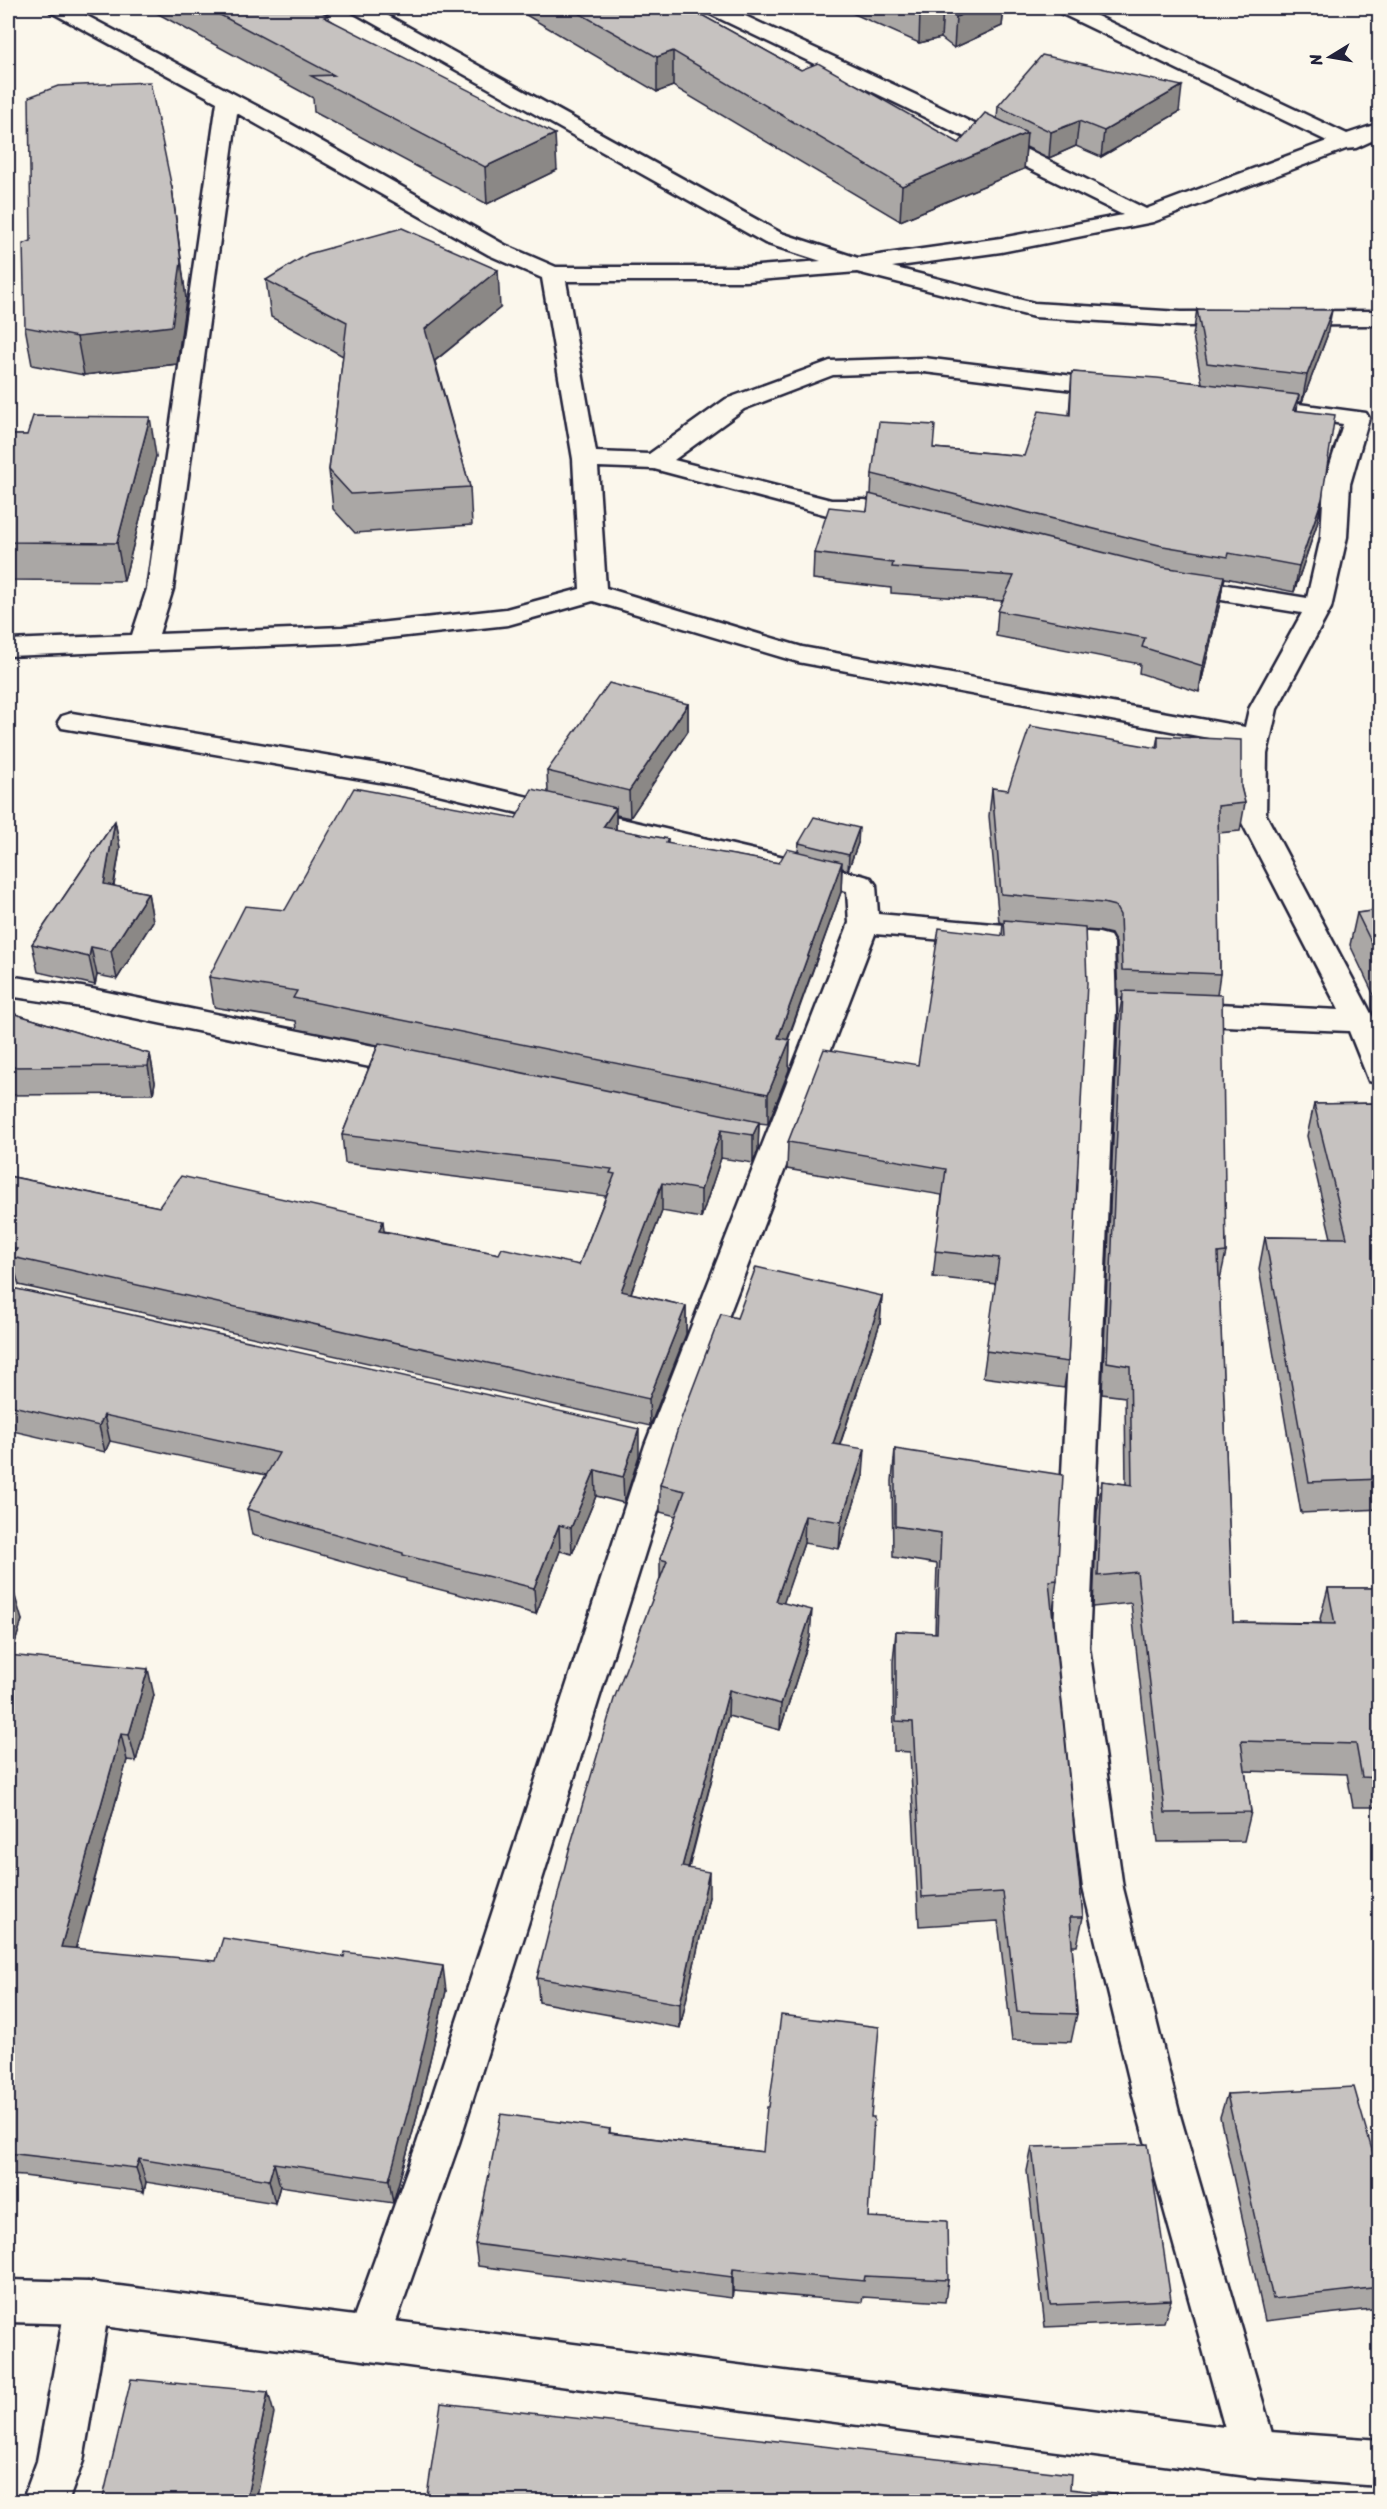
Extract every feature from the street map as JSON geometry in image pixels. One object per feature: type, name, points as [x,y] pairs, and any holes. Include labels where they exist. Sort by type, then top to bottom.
[{"type":"street","points":[[58,8],[228,99],[497,250],[553,274],[746,274],[857,265],[1001,245],[1145,217],[1348,143],[1380,129]]},
{"type":"street","points":[[360,8],[774,238],[857,265],[1034,310],[1181,319],[1380,318]]},
{"type":"street","points":[[713,8],[908,100],[1145,217]]},
{"type":"street","points":[[1065,8],[1348,143]]},
{"type":"street","points":[[143,643],[160,589],[228,99]]},
{"type":"street","points":[[553,274],[585,459],[593,593]]},
{"type":"street","points":[[654,462],[735,404],[830,368],[924,365],[1135,391]]},
{"type":"street","points":[[1263,407],[1357,418],[1337,484],[1334,537],[1318,608],[1263,709],[1253,754],[1252,815],[1360,1021],[1380,1073]]},
{"type":"street","points":[[585,459],[654,462],[831,508],[865,508],[933,525]]},
{"type":"street","points":[[1159,582],[1318,608]]},
{"type":"street","points":[[8,648],[342,635],[508,617],[593,593],[798,654],[1256,738]]},
{"type":"street","points":[[72,722],[409,778],[861,885],[864,923],[768,1139],[662,1446],[438,2143],[368,2339]]},
{"type":"street","points":[[864,923],[1099,944],[1125,1011],[1071,1647],[1102,1888],[1158,2112],[1254,2454]]},
{"type":"street","points":[[8,986],[82,997],[443,1072]]},
{"type":"street","points":[[1125,1011],[1360,1021]]},
{"type":"street","points":[[627,1437],[662,1446]]},
{"type":"street","points":[[8,2301],[88,2303],[1254,2454],[1380,2463]]},
{"type":"street","points":[[45,2502],[60,2461],[88,2303]]},
{"type":"building","points":[[207,8],[314,8],[328,15],[324,17],[555,134],[485,167],[311,76],[334,75]]},
{"type":"building","points":[[570,8],[689,8],[801,70],[818,63],[959,143],[985,113],[1027,133],[902,186],[673,51],[657,57]]},
{"type":"building","points":[[911,8],[939,8],[920,12]]},
{"type":"building","points":[[944,8],[977,8],[956,17]]},
{"type":"building","points":[[1042,55],[1182,86],[1104,131],[1079,121],[1051,132],[998,106]]},
{"type":"building","points":[[150,82],[172,188],[181,262],[172,326],[77,337],[25,327],[23,244],[31,241],[29,97],[58,86]]},
{"type":"building","points":[[402,228],[498,270],[425,329],[470,487],[351,494],[329,470],[347,322],[266,280],[308,254]]},
{"type":"building","points":[[1197,309],[1332,310],[1307,375],[1207,363]]},
{"type":"building","points":[[1072,372],[1157,378],[1299,395],[1293,410],[1335,415],[1322,499],[1299,566],[1229,553],[1228,557],[1163,546],[872,474],[879,422],[935,425],[933,448],[1024,456],[1039,411],[1070,415]]},
{"type":"building","points":[[33,416],[150,417],[117,543],[8,542],[8,435],[27,435]]},
{"type":"building","points":[[869,494],[1162,567],[1224,576],[1203,666],[1142,647],[1145,638],[998,611],[1014,576],[892,567],[893,563],[814,553],[829,507],[867,511]]},
{"type":"building","points":[[609,683],[688,704],[629,791],[547,771]]},
{"type":"building","points":[[1030,726],[1158,748],[1158,736],[1241,740],[1241,787],[1245,803],[1218,806],[1220,974],[1122,970],[1120,915],[1115,906],[1001,894],[992,788],[1008,790]]},
{"type":"building","points":[[354,788],[516,818],[532,789],[616,808],[603,827],[668,839],[666,843],[779,863],[787,849],[842,862],[778,1038],[790,1040],[768,1094],[293,998],[297,991],[209,977],[245,906],[285,910]]},
{"type":"building","points":[[814,817],[859,828],[849,855],[799,843]]},
{"type":"building","points":[[115,821],[104,884],[148,893],[111,951],[91,947],[89,957],[32,944]]},
{"type":"building","points":[[1380,910],[1380,960],[1357,913]]},
{"type":"building","points":[[1004,920],[1085,927],[1087,983],[1068,1362],[986,1351],[999,1258],[935,1251],[946,1169],[788,1142],[824,1049],[918,1065],[939,928],[1005,936]]},
{"type":"building","points":[[1123,991],[1222,995],[1226,1252],[1218,1253],[1233,1622],[1335,1624],[1328,1588],[1380,1588],[1380,1778],[1362,1777],[1356,1744],[1241,1741],[1251,1812],[1165,1813],[1137,1572],[1098,1576],[1102,1481],[1132,1485],[1130,1366],[1107,1362]]},
{"type":"building","points":[[8,1012],[150,1054],[148,1066],[8,1067]]},
{"type":"building","points":[[379,1043],[759,1122],[753,1135],[721,1130],[701,1190],[662,1183],[621,1291],[686,1306],[649,1399],[12,1257],[17,1249],[8,1247],[8,1176],[159,1207],[181,1176],[383,1221],[379,1231],[499,1254],[502,1248],[579,1265],[615,1174],[610,1173],[612,1169],[342,1135]]},
{"type":"building","points":[[1380,1103],[1380,1479],[1309,1482],[1265,1237],[1347,1238],[1314,1104]]},
{"type":"building","points":[[756,1267],[882,1296],[833,1444],[865,1449],[841,1522],[805,1516],[776,1601],[812,1610],[781,1704],[729,1690],[682,1867],[709,1872],[680,2004],[537,1978],[569,1850],[614,1699],[667,1561],[660,1559],[685,1491],[660,1485],[681,1419],[721,1314],[737,1318]]},
{"type":"building","points":[[8,1287],[639,1429],[623,1477],[595,1470],[571,1528],[559,1525],[534,1588],[403,1555],[403,1553],[247,1509],[279,1453],[104,1415],[99,1426],[8,1405]]},
{"type":"building","points":[[895,1449],[1063,1475],[1057,1580],[1049,1581],[1083,1917],[1070,1917],[1077,2014],[1017,2012],[1003,1892],[922,1897],[913,1722],[896,1721],[896,1631],[937,1633],[941,1533],[895,1526]]},
{"type":"building","points":[[8,1593],[14,1593],[8,1613]]},
{"type":"building","points":[[8,1655],[148,1669],[129,1735],[121,1734],[61,1947],[216,1961],[223,1938],[344,1957],[345,1952],[443,1966],[389,2180],[274,2163],[269,2180],[139,2159],[136,2168],[8,2153]]},
{"type":"building","points":[[781,2015],[879,2027],[871,2117],[874,2117],[868,2217],[947,2221],[948,2280],[865,2276],[864,2281],[733,2269],[732,2277],[475,2244],[501,2114],[610,2129],[609,2133],[763,2152],[767,2107],[769,2107]]},
{"type":"building","points":[[1354,2087],[1380,2178],[1380,2287],[1273,2299],[1227,2094]]},
{"type":"building","points":[[1148,2144],[1171,2300],[1050,2305],[1032,2147]]},
{"type":"building","points":[[131,2379],[268,2392],[246,2502],[102,2502]]},
{"type":"building","points":[[441,2403],[1071,2474],[1070,2489],[1182,2502],[426,2502]]}]
